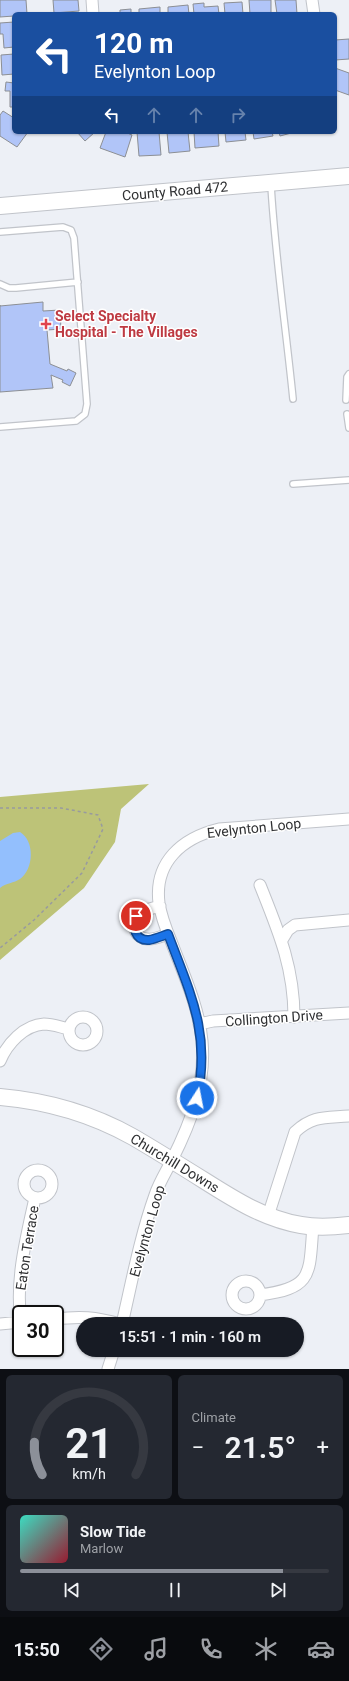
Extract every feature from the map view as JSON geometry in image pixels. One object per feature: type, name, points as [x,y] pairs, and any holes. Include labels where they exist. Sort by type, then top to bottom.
[{"type":"street","points":[[92,0],[93,12]]},
{"type":"street","points":[[312,0],[314,12]]},
{"type":"street","name":"County Road 472","points":[[0,206],[349,176]]},
{"type":"street","name":"Evelynton Loop","points":[[123,1317],[150,1211],[160,1182],[191,1120],[201,1082],[202,1042],[199,1024],[160,906],[159,889],[161,873],[170,857],[185,843],[202,833],[219,830],[349,819]]},
{"type":"street","points":[[260,885],[282,940],[293,984],[294,1017]]},
{"type":"street","points":[[160,906],[141,912],[136,916],[134,929],[137,935],[142,939],[149,940],[168,934]]},
{"type":"street","points":[[282,940],[288,930],[296,925],[349,920]]},
{"type":"street","name":"Collington Drive","points":[[199,1024],[349,1013]]},
{"type":"street","points":[[0,1060],[14,1040],[33,1026],[43,1024],[69,1029]]},
{"type":"street","name":"Churchill Downs","points":[[0,1097],[41,1102],[79,1113],[117,1128],[172,1160],[232,1198],[268,1216],[300,1225],[349,1226]]},
{"type":"street","points":[[268,1216],[296,1132],[304,1124],[312,1120],[349,1116]]},
{"type":"street","name":"Eaton Terrace","points":[[19,1305],[22,1266],[35,1198]]},
{"type":"street","points":[[260,1295],[290,1290],[298,1285],[305,1277],[309,1269],[314,1226]]},
{"type":"street","points":[[64,1318],[76,1318]]},
{"type":"street","points":[[0,1324],[12,1323]]},
{"type":"street","points":[[108,1369],[112,1357]]},
{"type":"lane","points":[[271,182],[273,231],[286,325],[293,399]]},
{"type":"lane","points":[[0,232],[63,227],[71,230],[74,238],[87,404],[85,414],[76,421],[0,427]]},
{"type":"lane","points":[[0,284],[9,288],[16,288],[78,282]]},
{"type":"lane","points":[[346,400],[347,378],[349,374]]},
{"type":"lane","points":[[347,414],[348,429]]},
{"type":"lane","points":[[294,484],[349,480]]},
{"type":"path","points":[[0,808],[60,808],[98,815],[103,829],[82,873],[34,920],[0,948]]},
{"type":"green space","points":[[149,784],[121,809],[115,842],[84,888],[0,960],[0,797]]},
{"type":"water","points":[[20,832],[25,836],[30,848],[31,855],[28,869],[20,879],[0,888],[0,841],[13,833]]},
{"type":"building","points":[[0,0],[26,0],[27,12],[12,12],[12,16],[0,17]]},
{"type":"building","points":[[53,0],[78,0],[79,11],[54,12]]},
{"type":"building","points":[[249,0],[271,0],[271,12],[250,12]]},
{"type":"building","points":[[275,0],[296,0],[297,12],[277,12]]},
{"type":"building","points":[[242,2],[243,12],[225,12],[224,3]]},
{"type":"building","points":[[204,3],[204,7],[218,6],[219,12],[194,12],[193,4]]},
{"type":"building","points":[[188,5],[189,12],[168,12],[168,7]]},
{"type":"building","points":[[160,7],[160,12],[139,12],[139,9]]},
{"type":"building","points":[[131,9],[131,12],[120,12],[120,10]]},
{"type":"building","points":[[12,22],[12,47],[4,48],[3,34],[0,34],[0,23]]},
{"type":"building","points":[[349,39],[349,59],[337,60],[337,40]]},
{"type":"building","points":[[12,54],[12,74],[2,75],[1,55]]},
{"type":"building","points":[[337,69],[349,73],[349,95],[337,91]]},
{"type":"building","points":[[6,82],[12,83],[12,107],[10,107],[10,91],[5,91]]},
{"type":"building","points":[[3,111],[12,117],[12,134],[27,134],[17,147],[0,136],[0,115]]},
{"type":"building","points":[[79,134],[93,134],[85,141]]},
{"type":"building","points":[[105,134],[132,135],[125,157],[100,148]]},
{"type":"building","points":[[137,134],[159,134],[161,155],[139,156]]},
{"type":"building","points":[[167,134],[188,134],[190,151],[169,153]]},
{"type":"building","points":[[194,134],[218,134],[219,146],[195,148]]},
{"type":"building","points":[[225,134],[245,134],[246,140],[226,142]]},
{"type":"building","points":[[253,134],[272,134],[273,136],[254,139]]},
{"type":"building","points":[[43,302],[43,311],[60,310],[61,329],[47,330],[50,364],[76,373],[70,386],[62,382],[63,380],[51,375],[53,388],[0,392],[0,306]]},
{"type":"place","name":"Select Specialty Hospital - The Villages","points":[[46,324]]},
{"type":"route","points":[[136,916],[134,929],[137,935],[142,939],[149,940],[168,934],[192,998],[202,1042],[201,1082],[197,1098]]}]
